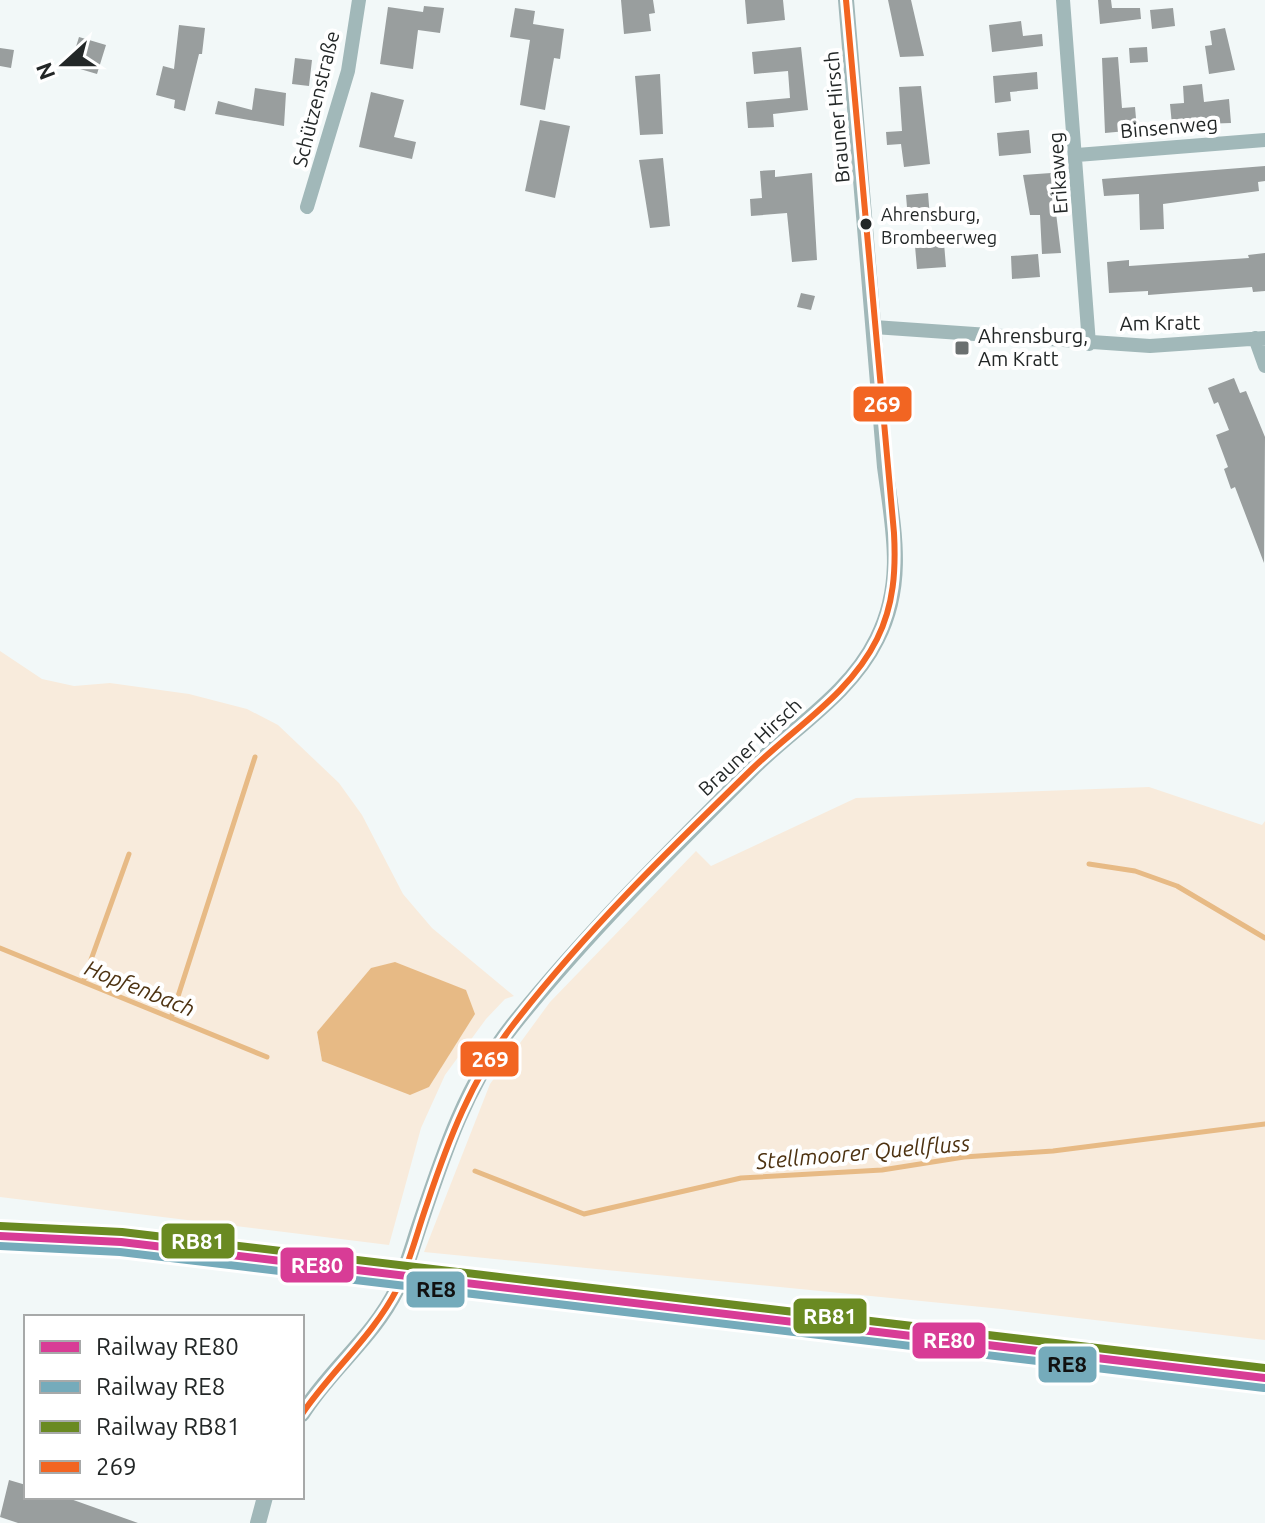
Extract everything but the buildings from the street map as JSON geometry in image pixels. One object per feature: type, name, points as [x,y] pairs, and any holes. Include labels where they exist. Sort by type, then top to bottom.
[{"type":"street","name":"Schützenstraße","points":[[307,207],[348,71],[359,0]]},
{"type":"street","name":"Brauner Hirsch","points":[[304,1412],[370,1332],[396,1291],[459,1117],[476,1080],[511,1027],[632,891],[753,769],[847,682],[877,640],[893,594],[897,558],[846,0]]},
{"type":"street","name":"Erikaweg","points":[[1063,0],[1089,344]]},
{"type":"street","name":"Binsenweg","points":[[1077,155],[1265,140]]},
{"type":"street","name":"Am Kratt","points":[[874,327],[1150,346],[1260,338],[1265,366]]},
{"type":"street","points":[[258,1523],[264,1499]]},
{"type":"shaded area","points":[[0,651],[42,679],[74,686],[110,683],[189,694],[247,709],[278,725],[339,783],[362,815],[403,894],[432,928],[514,996],[505,999],[486,1019],[445,1075],[421,1128],[389,1245],[0,1197]],"holes":[[[395,962],[322,1061],[317,1032]]]},
{"type":"shaded area","points":[[1149,787],[1262,825],[1265,821],[1265,1340],[1002,1309],[424,1252],[490,1084],[550,1002],[696,851],[711,866],[856,798]]},
{"type":"shaded area","points":[[395,962],[466,990],[475,1014],[429,1087],[410,1095],[322,1061],[317,1032],[371,968]]},
{"type":"waterway","points":[[171,1018],[255,757]]},
{"type":"waterway","points":[[83,982],[129,854]]},
{"type":"waterway","points":[[1089,864],[1135,871],[1177,886],[1265,938]]},
{"type":"waterway","name":"Hopfenbach","points":[[0,948],[267,1057]]},
{"type":"waterway","name":"Stellmoorer Quellfluss","points":[[475,1171],[584,1214],[741,1178],[882,1170],[964,1157],[1053,1151],[1265,1124]]},
{"type":"rail line","name":"RB81","points":[[0,1226],[122,1232],[1265,1368]]},
{"type":"rail line","name":"RE80","points":[[0,1236],[121,1242],[1265,1378]]},
{"type":"rail line","name":"RE8","points":[[0,1246],[120,1252],[1264,1388]]},
{"type":"transit line","name":"269","points":[[304,1411],[364,1338],[397,1289],[462,1111],[498,1045],[540,991],[659,861],[752,769],[852,677],[866,659],[883,626],[893,587],[894,533],[846,0]]},
{"type":"place","name":"Ahrensburg, Brombeerweg","points":[[866,224]]},
{"type":"place","name":"Ahrensburg, Am Kratt","points":[[962,348]]}]
